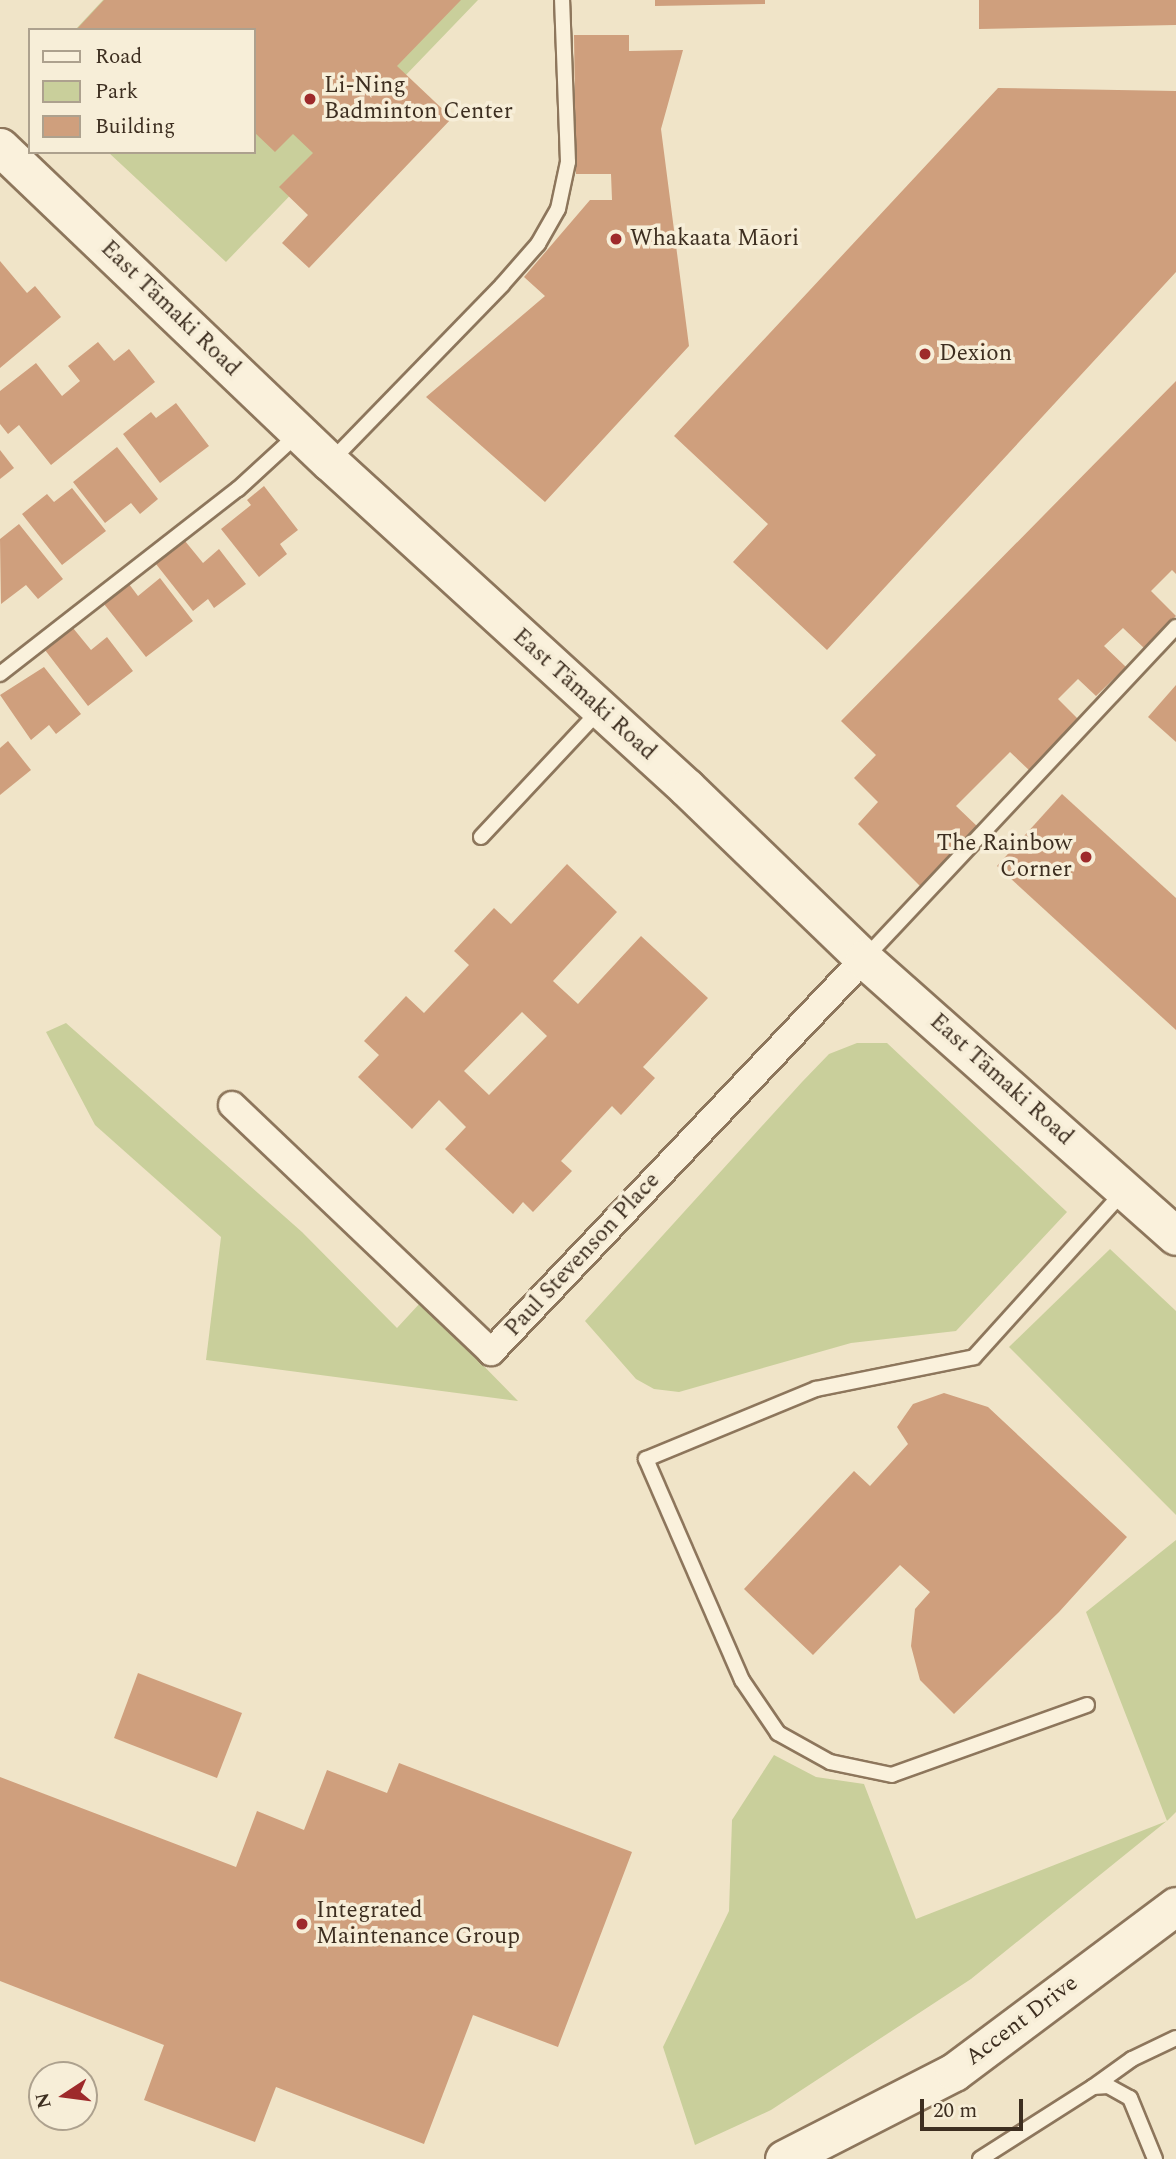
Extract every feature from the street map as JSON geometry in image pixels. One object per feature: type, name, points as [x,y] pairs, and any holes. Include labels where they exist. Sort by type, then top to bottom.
[{"type":"street","name":"East Tāmaki Road","points":[[0,147],[330,462],[600,709],[864,959],[1176,1237]]},
{"type":"street","name":"Paul Stevenson Place","points":[[232,1105],[491,1352],[864,959]]},
{"type":"street","name":"Accent Drive","points":[[784,2159],[954,2072],[1176,1906]]},
{"type":"lane","points":[[330,462],[502,285],[538,244],[558,209],[568,162],[562,0]]},
{"type":"lane","points":[[0,674],[238,489],[299,432]]},
{"type":"lane","points":[[864,959],[1176,628]]},
{"type":"lane","points":[[481,837],[600,709]]},
{"type":"lane","points":[[1087,1705],[892,1775],[830,1762],[778,1733],[742,1680],[646,1459],[816,1389],[974,1357],[1125,1191]]},
{"type":"lane","points":[[980,2159],[1132,2059],[1176,2038]]},
{"type":"lane","points":[[1093,2087],[1116,2087],[1129,2098],[1156,2159]]},
{"type":"green space","name":"Li-Ning Badminton Center","points":[[103,0],[478,0],[226,262],[110,154],[256,154],[256,28],[77,28]]},
{"type":"green space","points":[[66,1023],[302,1232],[397,1328],[421,1302],[518,1401],[206,1360],[221,1237],[95,1125],[46,1032]]},
{"type":"green space","points":[[857,1043],[887,1043],[1067,1212],[956,1331],[851,1343],[679,1392],[654,1389],[636,1379],[585,1321],[829,1054]]},
{"type":"green space","points":[[1110,1249],[1176,1311],[1176,1515],[1009,1347]]},
{"type":"green space","points":[[1176,1540],[1176,1812],[1167,1821],[1086,1612]]},
{"type":"green space","points":[[774,1755],[816,1777],[864,1784],[916,1919],[1167,1821],[971,1979],[771,2110],[695,2145],[663,2047],[729,1911],[732,1820]]},
{"type":"building","name":"Li-Ning Badminton Center","points":[[104,0],[461,0],[397,66],[452,118],[309,268],[282,243],[308,215],[279,187],[313,153],[293,134],[275,152],[256,134],[256,28],[78,28]]},
{"type":"building","points":[[655,0],[765,0],[765,4],[655,6]]},
{"type":"building","points":[[979,0],[1176,0],[1176,25],[979,29]]},
{"type":"building","name":"Whakaata Māori","points":[[574,35],[629,35],[629,51],[683,50],[661,129],[689,346],[545,502],[426,397],[545,296],[524,277],[590,200],[612,200],[611,174],[576,174]]},
{"type":"building","name":"Dexion","points":[[998,88],[1176,91],[1176,272],[827,650],[733,562],[768,524],[674,436]]},
{"type":"building","points":[[0,261],[27,293],[35,286],[61,317],[0,368]]},
{"type":"building","points":[[98,342],[114,361],[129,349],[155,382],[51,465],[19,425],[8,434],[0,424],[0,391],[36,363],[62,396],[80,381],[68,366]]},
{"type":"building","points":[[1176,381],[1176,574],[1172,570],[1151,591],[1176,616],[1144,648],[1123,628],[1104,646],[1126,667],[1096,696],[1078,679],[1058,699],[1081,722],[1031,772],[1010,752],[956,806],[979,828],[921,887],[858,824],[878,802],[854,778],[876,755],[841,721]]},
{"type":"building","points":[[176,403],[209,446],[160,483],[123,434],[151,412],[156,418]]},
{"type":"building","points":[[117,447],[158,499],[140,514],[131,503],[105,523],[73,482]]},
{"type":"building","points":[[0,450],[14,468],[0,479]]},
{"type":"building","points":[[264,486],[298,530],[280,544],[287,554],[259,577],[221,529],[251,505],[247,500]]},
{"type":"building","points":[[72,488],[106,531],[62,565],[22,514],[47,494],[54,502]]},
{"type":"building","points":[[19,524],[63,579],[38,599],[26,585],[1,604],[0,539]]},
{"type":"building","points":[[185,541],[203,563],[219,549],[246,584],[214,608],[208,599],[193,611],[156,564]]},
{"type":"building","points":[[160,578],[193,621],[146,657],[104,604],[129,584],[138,596]]},
{"type":"building","points":[[73,628],[91,650],[107,637],[133,671],[88,706],[45,650]]},
{"type":"building","points":[[44,667],[81,714],[56,734],[49,725],[31,740],[0,695]]},
{"type":"building","points":[[1176,685],[1176,742],[1148,717]]},
{"type":"building","points":[[8,741],[31,770],[0,795],[0,748]]},
{"type":"building","points":[[1062,794],[1176,898],[1176,1030],[997,866]]},
{"type":"building","points":[[567,864],[617,912],[553,981],[578,1004],[641,936],[708,998],[643,1067],[655,1078],[621,1115],[612,1106],[561,1161],[572,1171],[533,1212],[523,1202],[513,1214],[445,1149],[466,1127],[439,1100],[412,1129],[358,1077],[379,1055],[364,1041],[406,996],[424,1013],[469,965],[454,951],[494,908],[511,924]],"holes":[[[522,1012],[547,1036],[489,1095],[464,1071]]]},
{"type":"building","points":[[944,1393],[988,1407],[1127,1537],[1059,1612],[954,1714],[920,1680],[911,1646],[915,1609],[930,1592],[900,1565],[813,1655],[744,1589],[854,1471],[870,1486],[908,1444],[897,1427],[913,1404]]},
{"type":"building","points":[[138,1673],[242,1713],[217,1778],[114,1738]]},
{"type":"building","name":"Integrated Maintenance Group","points":[[399,1763],[632,1852],[558,2047],[473,2015],[424,2144],[276,2087],[255,2142],[144,2100],[164,2045],[0,1981],[0,1777],[236,1867],[257,1811],[304,1830],[327,1770],[387,1793]]},
{"type":"place","name":"Li-Ning Badminton Center","points":[[310,99]]},
{"type":"place","name":"Whakaata Māori","points":[[616,239]]},
{"type":"place","name":"Dexion","points":[[925,354]]},
{"type":"place","name":"The Rainbow Corner","points":[[1086,857]]},
{"type":"place","name":"Integrated Maintenance Group","points":[[302,1924]]}]
